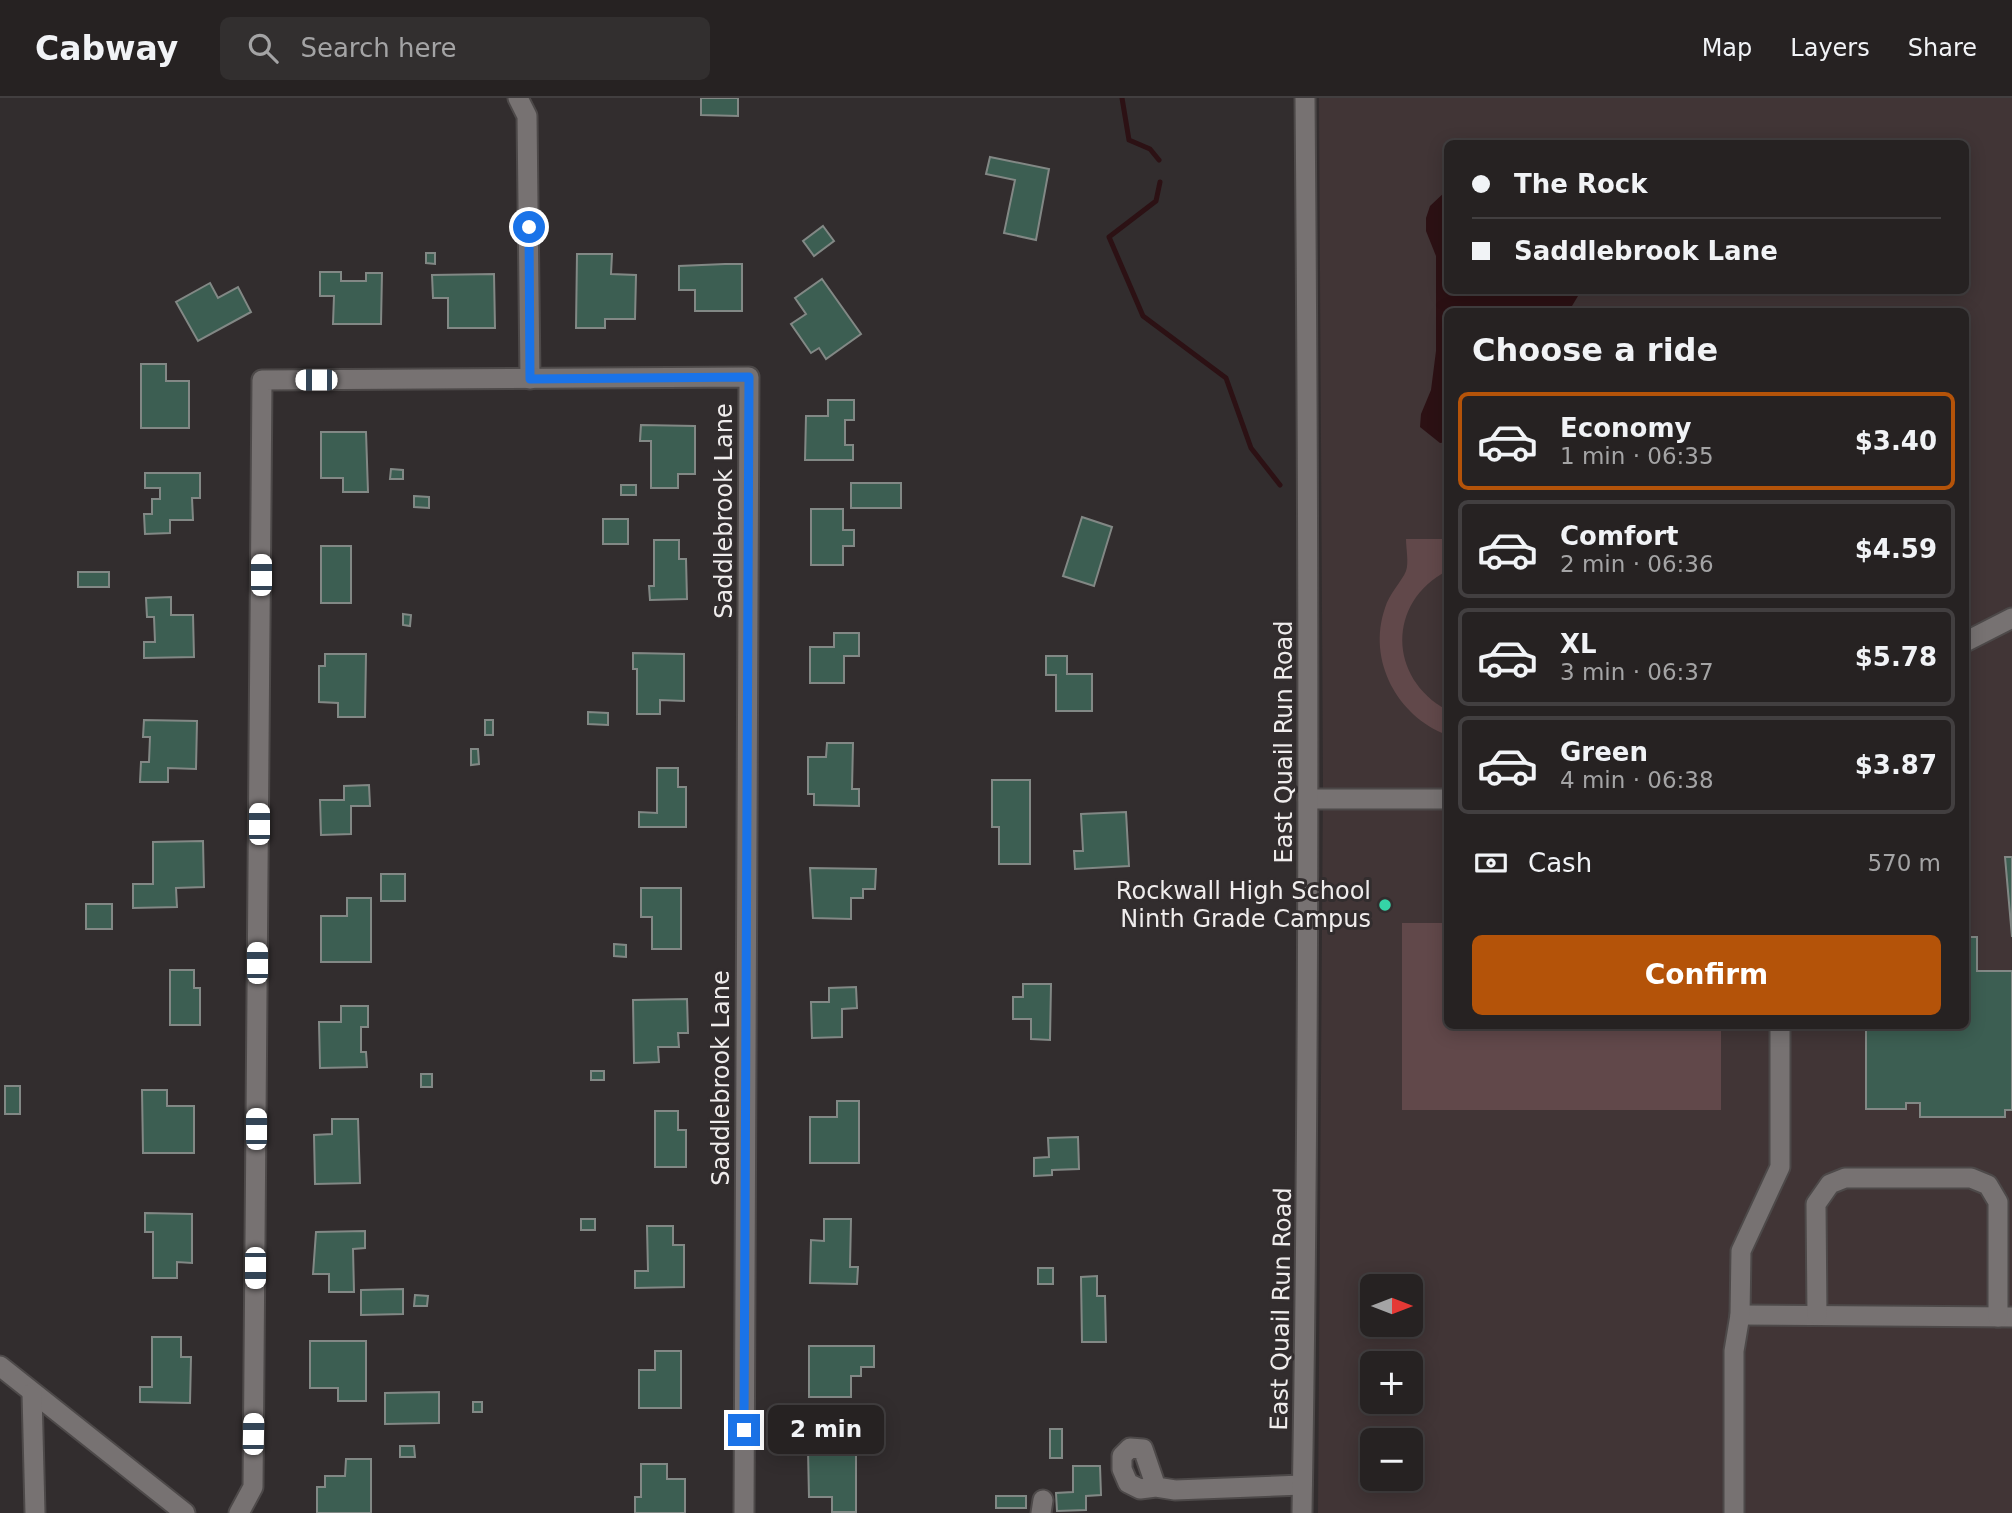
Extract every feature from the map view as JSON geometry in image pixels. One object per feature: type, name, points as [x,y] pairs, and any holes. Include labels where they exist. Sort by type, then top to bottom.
[{"type":"street","points":[[518,98],[527,116],[530,379]]},
{"type":"street","name":"East Quail Run Road","points":[[1302,1513],[1307,1237],[1309,479],[1305,98]]},
{"type":"street","name":"Saddlebrook Lane","points":[[239,1513],[253,1487],[262,380],[749,377],[744,1513]]},
{"type":"street","points":[[1969,640],[2012,618]]},
{"type":"street","points":[[1308,799],[1444,799]]},
{"type":"street","points":[[1734,1513],[1734,1350],[1741,1315],[1741,1251],[1780,1167],[1780,1029]]},
{"type":"street","points":[[1741,1315],[2005,1317],[1998,1202],[1993,1190],[1983,1182],[1958,1178],[1845,1178],[1824,1189],[1816,1204],[1817,1315]]},
{"type":"street","points":[[0,1366],[185,1513]]},
{"type":"street","points":[[32,1393],[35,1513]]},
{"type":"street","points":[[1156,1487],[1175,1490],[1302,1485]]},
{"type":"shaded area","name":"Rockwall High School Ninth Grade Campus","points":[[1319,98],[2012,98],[2012,1513],[1318,1513],[1323,784]]},
{"type":"shaded area","points":[[1444,193],[1444,294],[1579,294],[1571,308],[1444,308],[1444,442],[1440,443],[1420,427],[1421,414],[1431,390],[1436,351],[1436,256],[1426,231],[1430,206]]},
{"type":"shaded area","points":[[1406,539],[1444,539],[1444,573],[1427,585],[1413,601],[1405,620],[1402,640],[1405,660],[1414,679],[1428,696],[1444,708],[1444,734],[1429,726],[1401,700],[1384,666],[1380,628],[1387,603],[1406,571]]},
{"type":"shaded area","points":[[1402,923],[1444,923],[1444,1029],[1721,1029],[1721,1110],[1402,1110]]},
{"type":"building","points":[[701,98],[738,98],[738,116],[701,115]]},
{"type":"building","points":[[990,157],[1049,169],[1036,240],[1004,233],[1015,180],[986,174]]},
{"type":"building","points":[[823,226],[834,241],[814,256],[803,241]]},
{"type":"building","points":[[426,253],[435,253],[435,264],[426,263]]},
{"type":"building","points":[[577,254],[612,254],[611,274],[636,275],[635,319],[605,319],[605,328],[576,328]]},
{"type":"building","points":[[742,264],[742,311],[695,311],[695,290],[679,290],[679,266]]},
{"type":"building","points":[[320,272],[341,272],[341,281],[366,281],[366,273],[382,273],[381,324],[333,324],[334,296],[320,296]]},
{"type":"building","points":[[494,274],[495,328],[448,328],[448,298],[433,298],[432,275]]},
{"type":"building","points":[[822,279],[861,334],[826,359],[819,348],[811,353],[791,324],[806,314],[795,298]]},
{"type":"building","points":[[210,283],[218,298],[238,287],[251,312],[198,341],[176,302]]},
{"type":"building","points":[[141,364],[166,364],[166,381],[189,381],[189,428],[141,428]]},
{"type":"building","points":[[828,400],[854,400],[854,420],[845,420],[845,445],[853,445],[853,460],[805,460],[806,416],[828,416]]},
{"type":"building","points":[[641,425],[695,426],[695,474],[678,474],[678,488],[651,488],[651,441],[640,441]]},
{"type":"building","points":[[321,432],[366,432],[368,492],[343,492],[343,478],[321,478]]},
{"type":"building","points":[[391,469],[403,470],[403,479],[390,479]]},
{"type":"building","points":[[145,473],[200,473],[200,498],[192,498],[193,520],[170,520],[170,533],[145,534],[144,514],[152,514],[152,499],[160,499],[160,488],[145,488]]},
{"type":"building","points":[[851,483],[901,483],[901,508],[851,508]]},
{"type":"building","points":[[621,485],[636,485],[636,495],[621,495]]},
{"type":"building","points":[[414,496],[429,497],[429,508],[414,507]]},
{"type":"building","points":[[811,509],[843,509],[843,530],[854,530],[854,546],[843,546],[843,565],[811,565]]},
{"type":"building","points":[[1082,517],[1112,527],[1094,586],[1063,576]]},
{"type":"building","points":[[603,519],[628,519],[628,544],[603,544]]},
{"type":"building","points":[[654,540],[679,540],[679,559],[686,559],[687,599],[650,600],[649,586],[654,586]]},
{"type":"building","points":[[321,546],[351,546],[351,603],[321,603]]},
{"type":"building","points":[[78,572],[109,572],[109,587],[78,587]]},
{"type":"building","points":[[171,597],[171,615],[193,615],[194,657],[144,658],[144,642],[155,642],[154,617],[147,617],[146,598]]},
{"type":"building","points":[[403,614],[411,615],[410,626],[403,625]]},
{"type":"building","points":[[834,633],[859,633],[859,656],[844,656],[844,683],[810,683],[810,647],[834,647]]},
{"type":"building","points":[[633,653],[684,654],[684,701],[660,700],[660,714],[637,714],[637,669],[633,669]]},
{"type":"building","points":[[325,654],[366,654],[365,717],[338,717],[338,703],[319,702],[319,666],[325,666]]},
{"type":"building","points":[[1046,656],[1067,656],[1067,674],[1092,674],[1092,711],[1056,711],[1056,675],[1046,675]]},
{"type":"building","points":[[588,712],[608,713],[608,725],[588,724]]},
{"type":"building","points":[[144,720],[197,721],[196,769],[168,768],[168,782],[140,782],[141,762],[149,762],[150,737],[143,737]]},
{"type":"building","points":[[485,720],[493,720],[493,735],[485,735]]},
{"type":"building","points":[[827,743],[853,743],[852,789],[859,789],[859,806],[814,805],[814,794],[808,794],[808,757],[826,757]]},
{"type":"building","points":[[471,749],[478,749],[479,764],[471,765]]},
{"type":"building","points":[[657,768],[678,768],[678,787],[686,787],[686,827],[639,827],[639,812],[657,813]]},
{"type":"building","points":[[992,780],[1030,780],[1030,864],[999,864],[999,827],[992,827]]},
{"type":"building","points":[[369,785],[370,806],[351,806],[351,834],[321,835],[320,800],[344,800],[344,786]]},
{"type":"building","points":[[1126,812],[1129,866],[1075,869],[1074,851],[1083,851],[1081,814]]},
{"type":"building","points":[[203,841],[204,887],[176,888],[177,907],[133,908],[133,884],[153,884],[153,842]]},
{"type":"building","points":[[2005,857],[2012,857],[2012,937]]},
{"type":"building","points":[[810,868],[876,869],[875,889],[863,889],[863,898],[851,898],[851,919],[813,918]]},
{"type":"building","points":[[381,874],[405,874],[405,901],[381,901]]},
{"type":"building","points":[[641,888],[681,888],[681,949],[652,949],[652,917],[641,917]]},
{"type":"building","points":[[347,898],[371,898],[371,962],[321,962],[321,916],[347,916]]},
{"type":"building","points":[[86,904],[112,904],[112,929],[86,929]]},
{"type":"building","points":[[1969,937],[1977,937],[1977,971],[2012,971],[2012,1110],[2005,1110],[2005,1117],[1920,1117],[1920,1103],[1906,1103],[1906,1109],[1866,1109],[1866,1029],[1969,1029]]},
{"type":"building","points":[[614,944],[626,945],[626,957],[614,956]]},
{"type":"building","points":[[170,970],[194,970],[194,988],[200,988],[200,1025],[170,1025]]},
{"type":"building","points":[[1023,984],[1051,984],[1050,1040],[1031,1039],[1031,1019],[1013,1019],[1013,997],[1023,997]]},
{"type":"building","points":[[856,987],[857,1008],[842,1009],[842,1037],[812,1038],[811,1002],[829,1002],[829,988]]},
{"type":"building","points":[[687,999],[688,1033],[678,1033],[679,1047],[658,1047],[659,1062],[634,1063],[633,1000]]},
{"type":"building","points":[[341,1006],[368,1006],[368,1027],[361,1027],[361,1052],[366,1052],[367,1067],[320,1068],[319,1022],[341,1022]]},
{"type":"building","points":[[591,1071],[604,1071],[604,1080],[591,1080]]},
{"type":"building","points":[[421,1074],[432,1074],[432,1087],[421,1087]]},
{"type":"building","points":[[5,1086],[20,1086],[20,1114],[5,1114]]},
{"type":"building","points":[[142,1090],[167,1090],[167,1106],[194,1106],[194,1153],[143,1153]]},
{"type":"building","points":[[837,1101],[859,1101],[859,1163],[810,1163],[810,1117],[837,1117]]},
{"type":"building","points":[[655,1111],[678,1111],[678,1130],[686,1130],[686,1167],[655,1167]]},
{"type":"building","points":[[332,1119],[358,1119],[360,1183],[315,1184],[314,1135],[332,1134]]},
{"type":"building","points":[[1078,1137],[1079,1169],[1052,1170],[1052,1175],[1034,1176],[1034,1158],[1049,1157],[1048,1138]]},
{"type":"building","points":[[145,1213],[192,1214],[192,1263],[177,1262],[177,1278],[153,1278],[153,1232],[145,1232]]},
{"type":"building","points":[[581,1219],[595,1219],[595,1230],[581,1230]]},
{"type":"building","points":[[824,1219],[851,1219],[850,1267],[858,1267],[857,1284],[810,1283],[811,1240],[824,1241]]},
{"type":"building","points":[[647,1226],[673,1226],[673,1245],[684,1245],[684,1287],[635,1288],[635,1271],[648,1271]]},
{"type":"building","points":[[365,1231],[365,1248],[353,1249],[354,1292],[329,1292],[329,1274],[313,1274],[316,1232]]},
{"type":"building","points":[[1038,1268],[1053,1268],[1053,1284],[1038,1284]]},
{"type":"building","points":[[1097,1276],[1097,1296],[1105,1296],[1106,1342],[1082,1342],[1081,1277]]},
{"type":"building","points":[[403,1289],[403,1314],[361,1315],[361,1290]]},
{"type":"building","points":[[415,1295],[428,1296],[427,1306],[414,1306]]},
{"type":"building","points":[[152,1337],[181,1337],[181,1357],[191,1357],[190,1403],[140,1402],[140,1387],[152,1387]]},
{"type":"building","points":[[310,1341],[366,1341],[366,1401],[338,1401],[338,1388],[310,1388]]},
{"type":"building","points":[[809,1346],[874,1346],[874,1367],[861,1367],[861,1376],[851,1376],[851,1397],[809,1397]]},
{"type":"building","points":[[655,1351],[681,1351],[681,1408],[639,1408],[639,1370],[655,1370]]},
{"type":"building","points":[[439,1392],[439,1423],[385,1424],[385,1393]]},
{"type":"building","points":[[473,1402],[482,1402],[482,1412],[473,1412]]},
{"type":"building","points":[[1050,1429],[1062,1429],[1062,1458],[1050,1458]]},
{"type":"building","points":[[400,1446],[414,1446],[415,1457],[400,1457]]},
{"type":"building","points":[[808,1450],[856,1450],[856,1512],[832,1512],[832,1497],[809,1497]]},
{"type":"building","points":[[346,1459],[371,1459],[371,1513],[317,1513],[317,1487],[325,1487],[325,1476],[345,1476]]},
{"type":"building","points":[[641,1464],[667,1464],[667,1479],[685,1479],[685,1513],[635,1513],[635,1497],[641,1497]]},
{"type":"building","points":[[1073,1466],[1100,1466],[1101,1495],[1086,1496],[1086,1510],[1057,1511],[1056,1493],[1073,1492]]},
{"type":"building","points":[[996,1496],[1026,1496],[1026,1508],[996,1508]]},
{"type":"waterway","points":[[1122,98],[1129,140],[1150,149],[1159,160]]},
{"type":"waterway","points":[[1160,182],[1156,201],[1109,237],[1143,316],[1226,378],[1251,448],[1280,485]]},
{"type":"place","name":"Rockwall High School Ninth Grade Campus","points":[[1385,905]]},
{"type":"route","points":[[529,227],[530,379],[749,377],[744,1430]]}]
